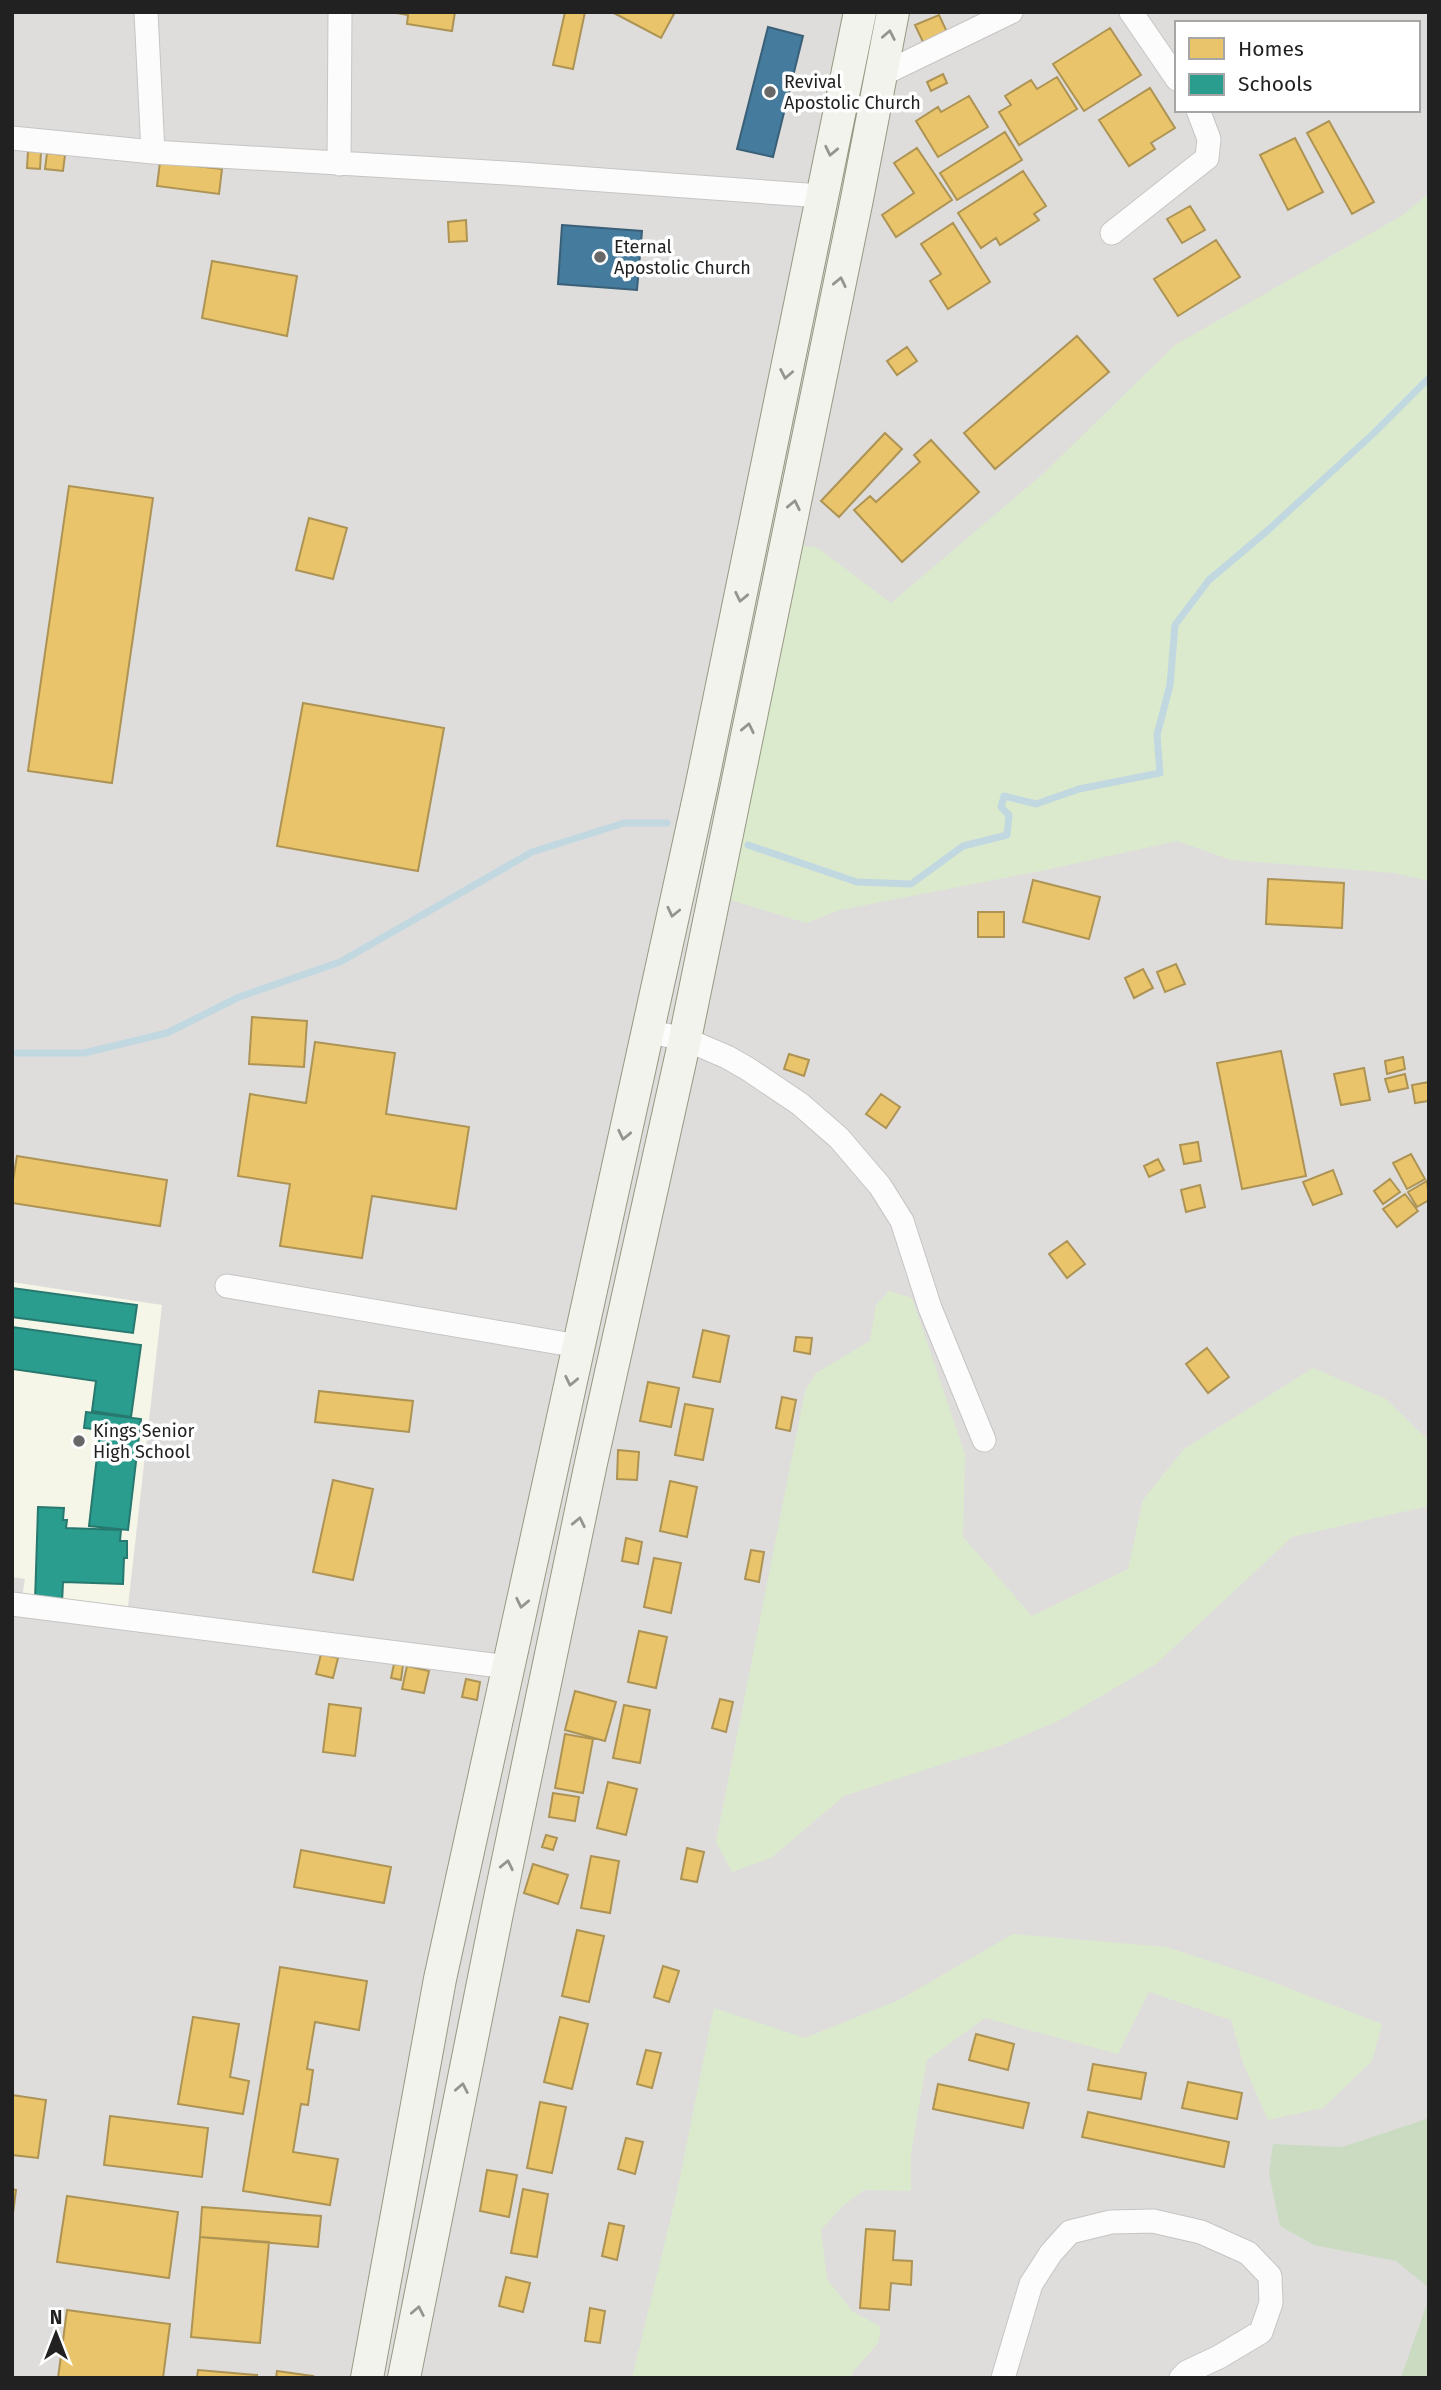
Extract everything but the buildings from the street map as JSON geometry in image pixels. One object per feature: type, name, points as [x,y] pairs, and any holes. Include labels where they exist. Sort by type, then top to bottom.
[{"type":"street","points":[[146,12],[153,152]]},
{"type":"street","points":[[339,164],[340,12]]},
{"type":"street","points":[[367,2378],[440,1979],[701,788],[860,12]]},
{"type":"street","points":[[404,2378],[591,1463],[685,1039],[893,12]]},
{"type":"street","points":[[881,75],[1011,12]]},
{"type":"street","points":[[1131,12],[1175,76]]},
{"type":"street","points":[[1112,233],[1208,158],[1209,139],[1199,112]]},
{"type":"street","points":[[12,138],[153,152],[520,174],[821,196]]},
{"type":"street","points":[[646,1031],[685,1039],[727,1057],[800,1104],[839,1138],[880,1185],[902,1221],[930,1308],[984,1440]]},
{"type":"street","points":[[227,1286],[578,1346]]},
{"type":"street","points":[[12,1604],[508,1667]]},
{"type":"street","points":[[1003,2378],[1031,2284],[1070,2232],[1111,2222],[1153,2221],[1202,2232],[1248,2253],[1270,2276],[1271,2303],[1261,2332],[1187,2372],[1181,2378]]},
{"type":"shaded area","points":[[12,12],[1429,12],[1429,2378],[12,2378]]},
{"type":"shaded area","name":"Kings Senior High School","points":[[12,1282],[162,1305],[127,1615],[21,1603],[25,1579],[12,1577]]},
{"type":"green space","points":[[1429,193],[1429,881],[1394,873],[1231,860],[1177,841],[840,910],[806,923],[724,898],[798,545],[818,548],[891,603],[1045,472],[1175,345],[1403,215]]},
{"type":"green space","points":[[889,1291],[912,1298],[965,1454],[963,1537],[1032,1616],[1128,1569],[1143,1500],[1184,1449],[1313,1368],[1386,1399],[1429,1441],[1429,1506],[1292,1537],[1156,1664],[1060,1720],[1002,1745],[844,1796],[771,1858],[732,1872],[716,1842],[805,1391],[816,1373],[870,1341],[876,1305]]},
{"type":"green space","points":[[1013,1934],[1166,1947],[1265,1979],[1382,2024],[1372,2061],[1323,2108],[1268,2120],[1243,2063],[1231,2020],[1149,1992],[1118,2054],[985,2018],[927,2060],[911,2153],[911,2191],[864,2190],[843,2206],[821,2230],[827,2279],[852,2311],[881,2327],[878,2343],[852,2373],[852,2378],[632,2378],[677,2192],[714,2008],[805,2038],[899,2000]]},
{"type":"green space","points":[[1429,2118],[1429,2288],[1396,2261],[1314,2245],[1280,2226],[1269,2174],[1273,2144],[1342,2147]]},
{"type":"green space","points":[[1429,2298],[1429,2378],[1401,2378],[1401,2377]]},
{"type":"waterway","points":[[748,845],[857,882],[911,884],[963,846],[1007,835],[1009,815],[1001,807],[1004,796],[1036,804],[1079,789],[1160,773],[1157,735],[1170,685],[1175,625],[1209,580],[1374,433],[1429,378]]},
{"type":"waterway","points":[[12,1053],[84,1053],[167,1033],[239,997],[340,962],[532,852],[624,823],[667,823]]},
{"type":"place","name":"Revival Apostolic Church","points":[[770,92]]},
{"type":"place","name":"Eternal Apostolic Church","points":[[600,257]]},
{"type":"place","name":"Kings Senior High School","points":[[79,1441]]}]
